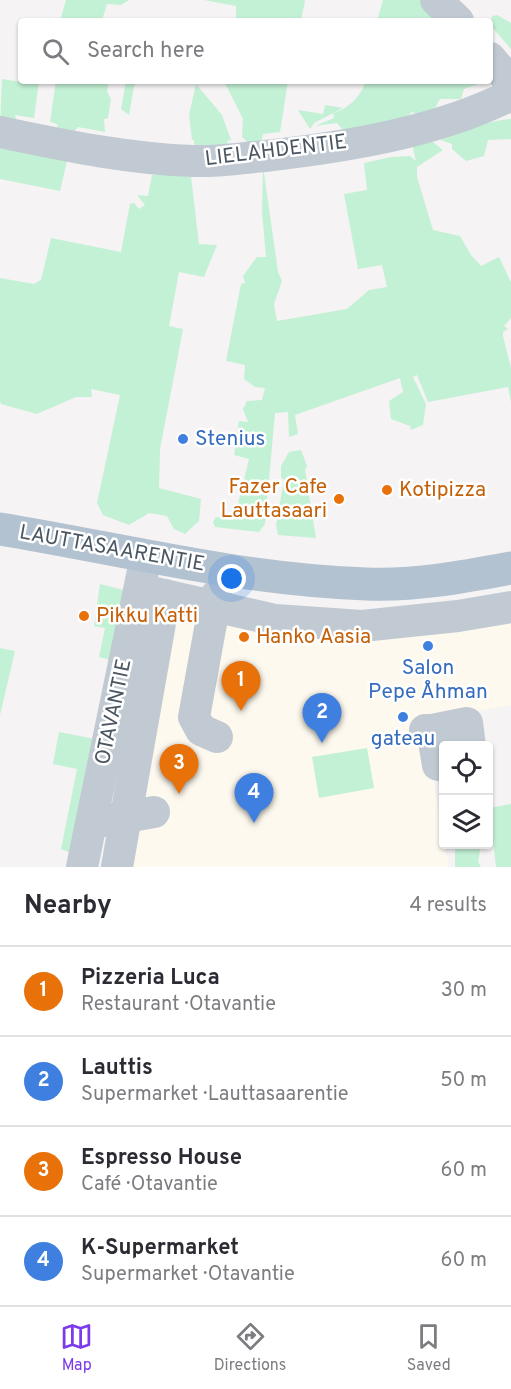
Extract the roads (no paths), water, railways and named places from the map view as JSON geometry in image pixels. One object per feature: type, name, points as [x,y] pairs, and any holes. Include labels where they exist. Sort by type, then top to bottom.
[{"type":"main road","name":"LAUTTASAARENTIE","points":[[0,529],[255,575],[367,584],[443,580],[511,568]]},
{"type":"street","points":[[436,0],[455,18]]},
{"type":"street","points":[[493,61],[511,82]]},
{"type":"street","name":"LIELAHDENTIE","points":[[0,132],[149,158],[195,161],[243,159],[336,146],[414,129],[493,104],[511,95]]},
{"type":"street","name":"OTAVANTIE","points":[[82,867],[91,823],[167,653],[146,556]]},
{"type":"street","points":[[217,737],[201,730],[167,653],[158,593],[215,600],[275,620],[364,635],[511,606]]},
{"type":"street","points":[[117,867],[123,818],[167,653],[215,600]]},
{"type":"street","points":[[438,765],[428,730],[467,723],[469,741]]},
{"type":"street","points":[[91,823],[154,812]]},
{"type":"place","name":"Stenius","points":[[183,439]]},
{"type":"place","name":"Kotipizza","points":[[387,490]]},
{"type":"place","name":"Fazer Cafe Lauttasaari","points":[[339,499]]},
{"type":"place","name":"Pikku Katti","points":[[84,616]]},
{"type":"place","name":"Hanko Aasia","points":[[244,637]]},
{"type":"place","name":"Salon Pepe Åhman","points":[[428,646]]},
{"type":"place","name":"Pizzeria Luca","points":[[241,711]]},
{"type":"place","name":"gateau","points":[[403,717]]},
{"type":"place","name":"Lauttis","points":[[322,743]]},
{"type":"place","name":"Espresso House","points":[[179,794]]},
{"type":"place","name":"K-Supermarket","points":[[254,823]]}]
